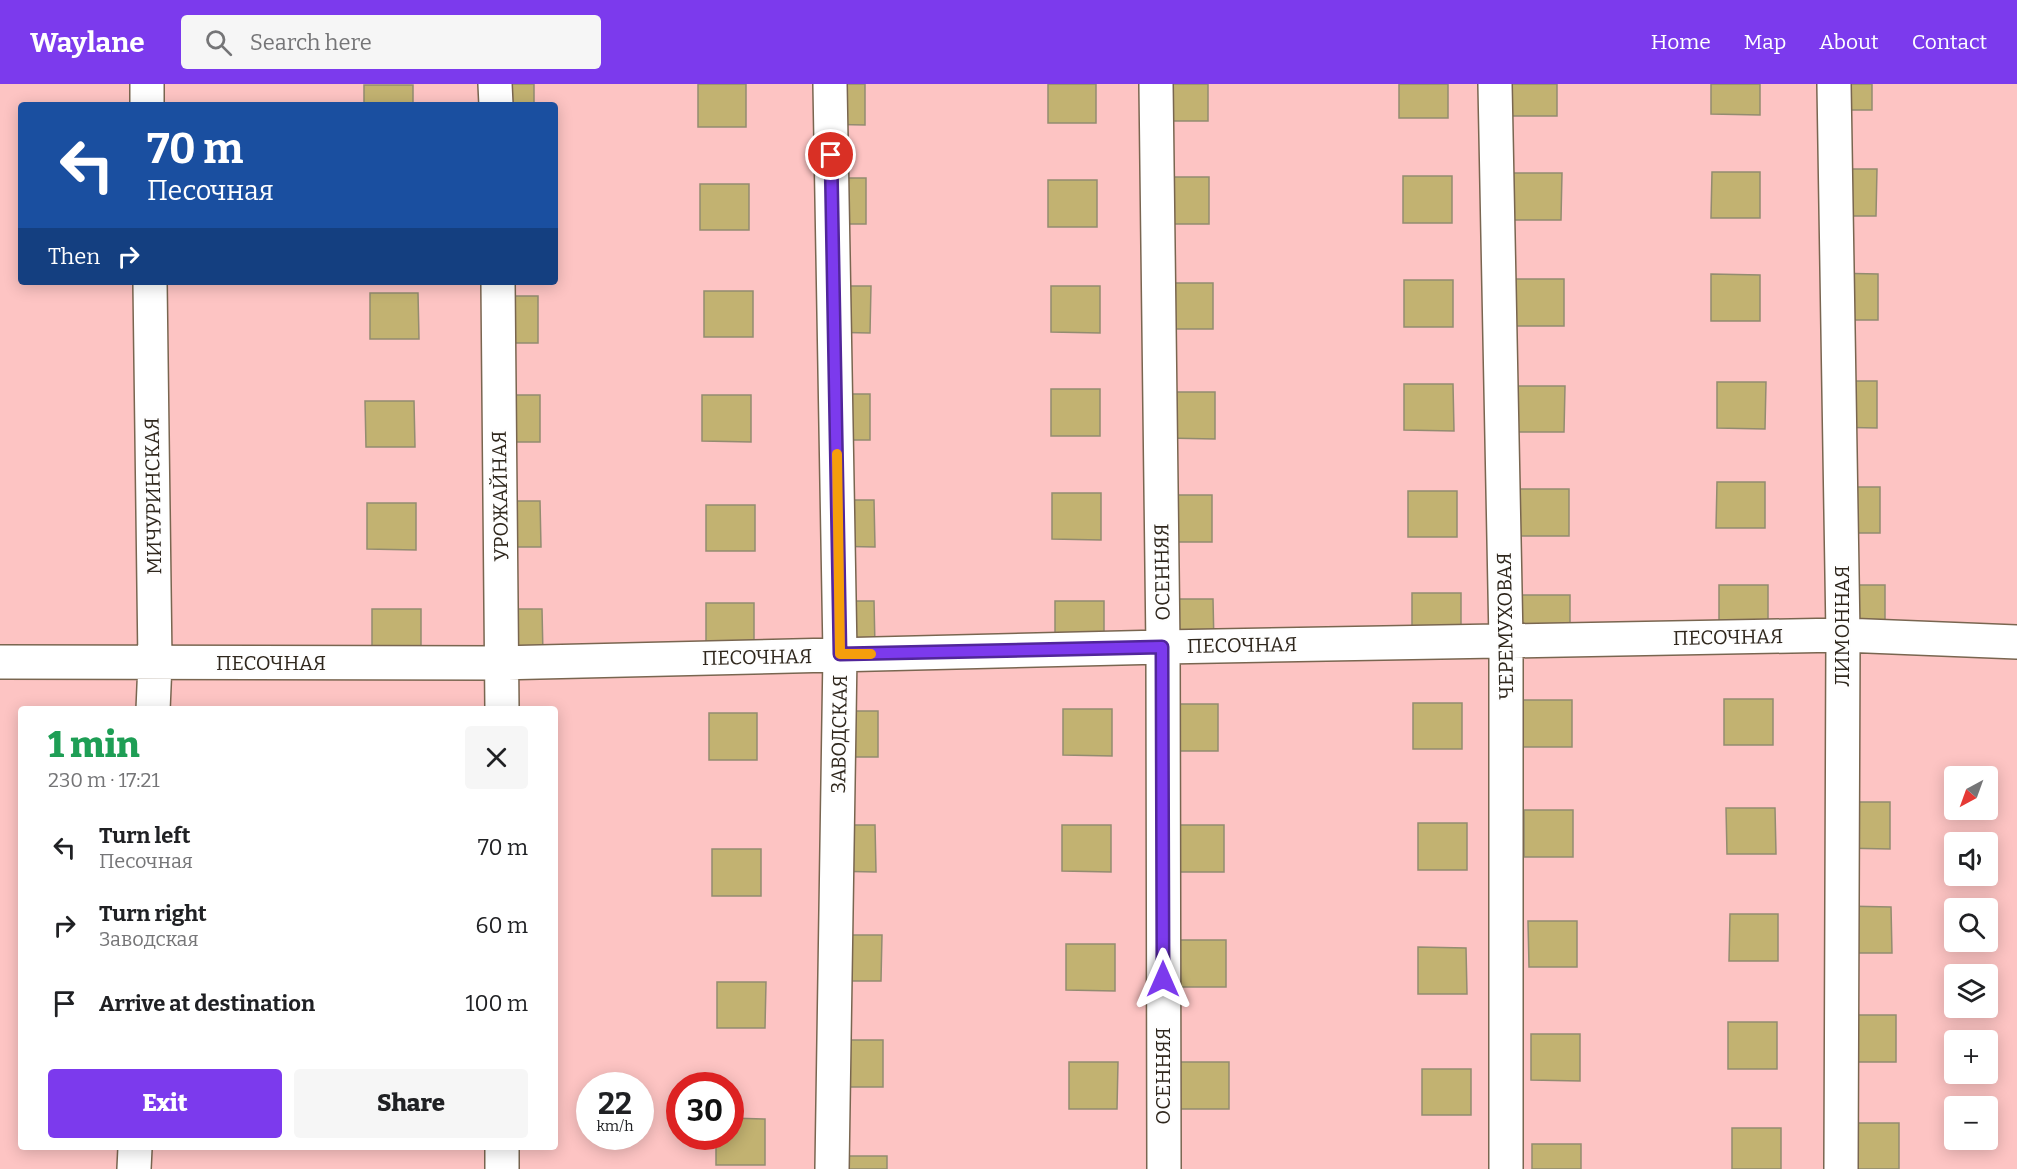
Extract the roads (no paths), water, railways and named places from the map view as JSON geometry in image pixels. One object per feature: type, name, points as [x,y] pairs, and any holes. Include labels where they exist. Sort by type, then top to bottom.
[{"type":"street","points":[[147,84],[147,102]]},
{"type":"street","points":[[495,84],[496,102]]},
{"type":"street","name":"ЗАВОДСКАЯ","points":[[830,84],[840,654],[832,1169]]},
{"type":"street","name":"ОСЕННЯЯ","points":[[1156,84],[1162,647],[1164,1169]]},
{"type":"street","name":"ЧЕРЕМУХОВАЯ","points":[[1495,84],[1506,641],[1506,1169]]},
{"type":"street","name":"ЛИМОННАЯ","points":[[1834,84],[1843,635],[1841,1169]]},
{"type":"street","name":"МИЧУРИНСКАЯ","points":[[150,285],[155,663],[153,706]]},
{"type":"street","name":"УРОЖАЙНАЯ","points":[[498,285],[502,706]]},
{"type":"street","name":"ПЕСОЧНАЯ","points":[[0,662],[502,663],[1162,647],[1843,635],[2017,642]]},
{"type":"street","points":[[134,1169],[135,1150]]},
{"type":"street","points":[[502,1150],[502,1169]]}]
